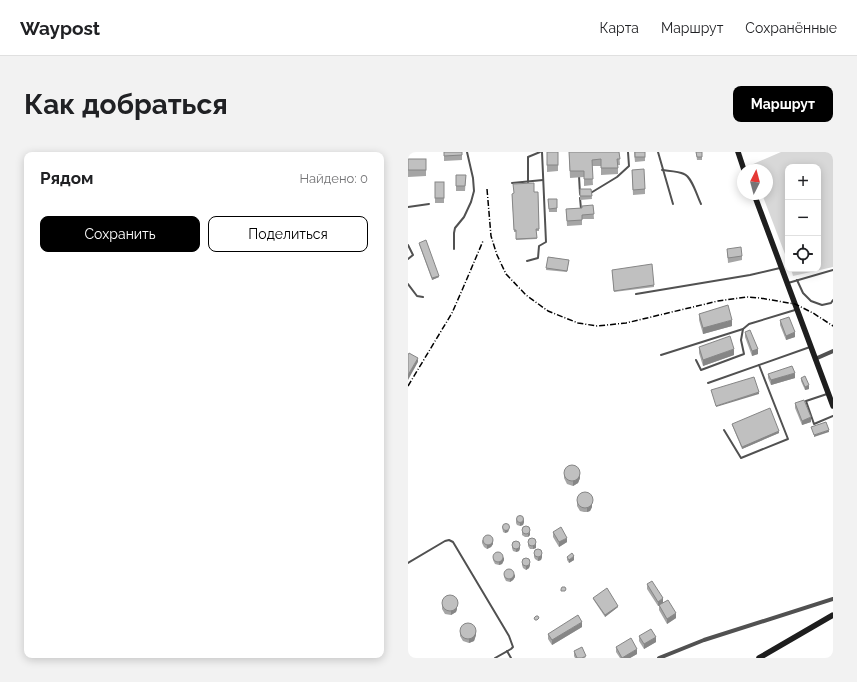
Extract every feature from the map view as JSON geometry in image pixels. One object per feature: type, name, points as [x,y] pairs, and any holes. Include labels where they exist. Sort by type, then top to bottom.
[{"type":"main road","points":[[738,152],[742,164]]},
{"type":"main road","points":[[756,200],[833,406]]},
{"type":"main road","points":[[759,658],[833,615]]},
{"type":"street","points":[[815,358],[833,351]]},
{"type":"street","points":[[659,658],[704,640],[833,599]]},
{"type":"lane","points":[[454,249],[455,228],[464,217],[474,191],[473,178],[467,152]]},
{"type":"lane","points":[[527,261],[538,258],[538,246],[546,242],[541,152],[528,157],[528,182]]},
{"type":"lane","points":[[587,196],[617,177],[629,166],[628,152]]},
{"type":"lane","points":[[658,152],[673,204]]},
{"type":"lane","points":[[662,170],[683,173],[686,175],[690,179],[701,204]]},
{"type":"lane","points":[[579,176],[581,209]]},
{"type":"lane","points":[[512,183],[543,180]]},
{"type":"lane","points":[[408,207],[429,204]]},
{"type":"lane","points":[[408,245],[413,255],[408,259]]},
{"type":"lane","points":[[636,294],[750,275],[781,267]]},
{"type":"lane","points":[[787,284],[833,270]]},
{"type":"lane","points":[[797,280],[803,293],[811,301],[822,305],[831,303],[833,300]]},
{"type":"lane","points":[[408,284],[417,296],[423,297]]},
{"type":"lane","points":[[661,355],[743,329],[749,324],[797,309]]},
{"type":"lane","points":[[696,360],[701,370],[744,354],[741,340],[743,329]]},
{"type":"lane","points":[[708,384],[811,347]]},
{"type":"lane","points":[[724,430],[741,458],[788,439],[759,365]]},
{"type":"lane","points":[[828,393],[806,401],[814,424],[833,416]]},
{"type":"lane","points":[[408,563],[445,541],[449,540],[453,542],[509,636],[513,646],[511,649],[495,658]]},
{"type":"lane","points":[[507,651],[511,658]]},
{"type":"shaded area","points":[[781,152],[833,152],[833,267],[821,270],[821,164],[785,164],[785,254],[764,200],[773,200],[773,164],[753,164]]},
{"type":"shaded area","points":[[792,272],[811,272],[793,276]]},
{"type":"building","points":[[444,152],[462,152],[462,155],[444,156]]},
{"type":"building","points":[[547,152],[558,152],[558,165],[547,165]]},
{"type":"building","points":[[569,152],[619,152],[620,159],[617,159],[618,168],[601,168],[601,159],[592,160],[593,179],[584,179],[584,171],[570,171]]},
{"type":"building","points":[[635,152],[645,152],[645,157],[635,157]]},
{"type":"building","points":[[696,152],[702,152],[702,157],[697,157]]},
{"type":"building","points":[[408,159],[426,159],[426,170],[408,170]]},
{"type":"building","points":[[644,169],[645,189],[633,190],[632,170]]},
{"type":"building","points":[[456,175],[466,175],[465,186],[456,186]]},
{"type":"building","points":[[435,182],[444,182],[444,198],[435,198]]},
{"type":"building","points":[[534,183],[534,192],[538,192],[539,229],[536,229],[537,238],[516,239],[512,194],[514,193],[513,184]]},
{"type":"building","points":[[580,189],[591,189],[592,196],[580,196]]},
{"type":"building","points":[[548,199],[557,199],[557,208],[549,209]]},
{"type":"building","points":[[593,205],[594,214],[582,215],[582,220],[567,221],[566,209],[582,208],[582,206]]},
{"type":"building","points":[[426,240],[439,276],[432,278],[419,243]]},
{"type":"building","points":[[741,247],[742,256],[728,258],[727,249]]},
{"type":"building","points":[[548,257],[569,260],[567,271],[546,268]]},
{"type":"building","points":[[652,264],[654,285],[614,291],[612,270]]},
{"type":"building","points":[[728,305],[732,320],[703,328],[699,314]]},
{"type":"building","points":[[789,317],[795,332],[786,336],[780,320]]},
{"type":"building","points":[[750,330],[758,349],[752,351],[745,332]]},
{"type":"building","points":[[730,336],[734,349],[703,360],[699,347]]},
{"type":"building","points":[[409,353],[418,358],[408,375],[408,355]]},
{"type":"building","points":[[792,366],[795,373],[771,380],[768,374]]},
{"type":"building","points":[[805,376],[809,385],[805,387],[801,378]]},
{"type":"building","points":[[754,377],[759,392],[716,406],[711,390]]},
{"type":"building","points":[[804,400],[811,417],[802,421],[795,403]]},
{"type":"building","points":[[770,408],[779,431],[742,447],[732,424]]},
{"type":"building","points":[[826,422],[829,430],[814,435],[811,427]]},
{"type":"building","points":[[572,465],[579,470],[580,473],[575,480],[572,481],[565,476],[564,473],[569,466]]},
{"type":"building","points":[[585,492],[592,497],[593,500],[588,507],[585,508],[578,503],[577,500],[582,493]]},
{"type":"building","points":[[520,515],[523,516],[523,522],[520,523],[517,522],[516,519],[517,516]]},
{"type":"building","points":[[506,524],[509,527],[506,530],[503,527]]},
{"type":"building","points":[[524,526],[528,526],[530,530],[528,534],[524,534],[522,532],[522,528]]},
{"type":"building","points":[[561,527],[567,538],[559,542],[553,532]]},
{"type":"building","points":[[486,535],[490,535],[493,540],[490,545],[486,545],[483,542],[483,538]]},
{"type":"building","points":[[530,538],[534,538],[536,542],[534,546],[530,546],[528,544],[528,540]]},
{"type":"building","points":[[514,541],[518,541],[520,545],[518,549],[514,549],[512,547],[512,543]]},
{"type":"building","points":[[536,549],[540,549],[542,553],[540,557],[536,557],[534,555],[534,551]]},
{"type":"building","points":[[496,552],[500,552],[502,553],[502,561],[496,562],[493,559],[493,555]]},
{"type":"building","points":[[572,553],[574,556],[569,560],[567,557]]},
{"type":"building","points":[[524,558],[528,558],[530,562],[528,566],[524,566],[522,564],[522,560]]},
{"type":"building","points":[[507,569],[511,569],[513,570],[513,578],[507,579],[504,576],[504,572]]},
{"type":"building","points":[[652,581],[663,598],[658,602],[647,584]]},
{"type":"building","points":[[562,587],[565,587],[565,591],[561,591]]},
{"type":"building","points":[[607,588],[618,606],[605,615],[593,598]]},
{"type":"building","points":[[450,595],[457,600],[458,603],[453,610],[450,611],[443,606],[442,603],[447,596]]},
{"type":"building","points":[[668,600],[676,613],[667,619],[659,605]]},
{"type":"building","points":[[578,615],[582,622],[552,640],[548,634]]},
{"type":"building","points":[[536,616],[539,618],[535,620],[534,618]]},
{"type":"building","points":[[468,623],[475,628],[476,631],[471,638],[468,639],[461,634],[460,631],[465,624]]},
{"type":"building","points":[[651,629],[656,637],[644,644],[639,636]]},
{"type":"building","points":[[631,638],[637,649],[622,658],[616,647]]},
{"type":"building","points":[[582,647],[586,656],[577,658],[574,651]]},
{"type":"railway","points":[[487,189],[491,236],[497,255],[506,274],[526,295],[548,311],[578,323],[597,326],[626,323],[718,301],[747,297],[795,304],[813,313],[833,326]]},
{"type":"railway","points":[[408,386],[452,313],[483,241]]}]
